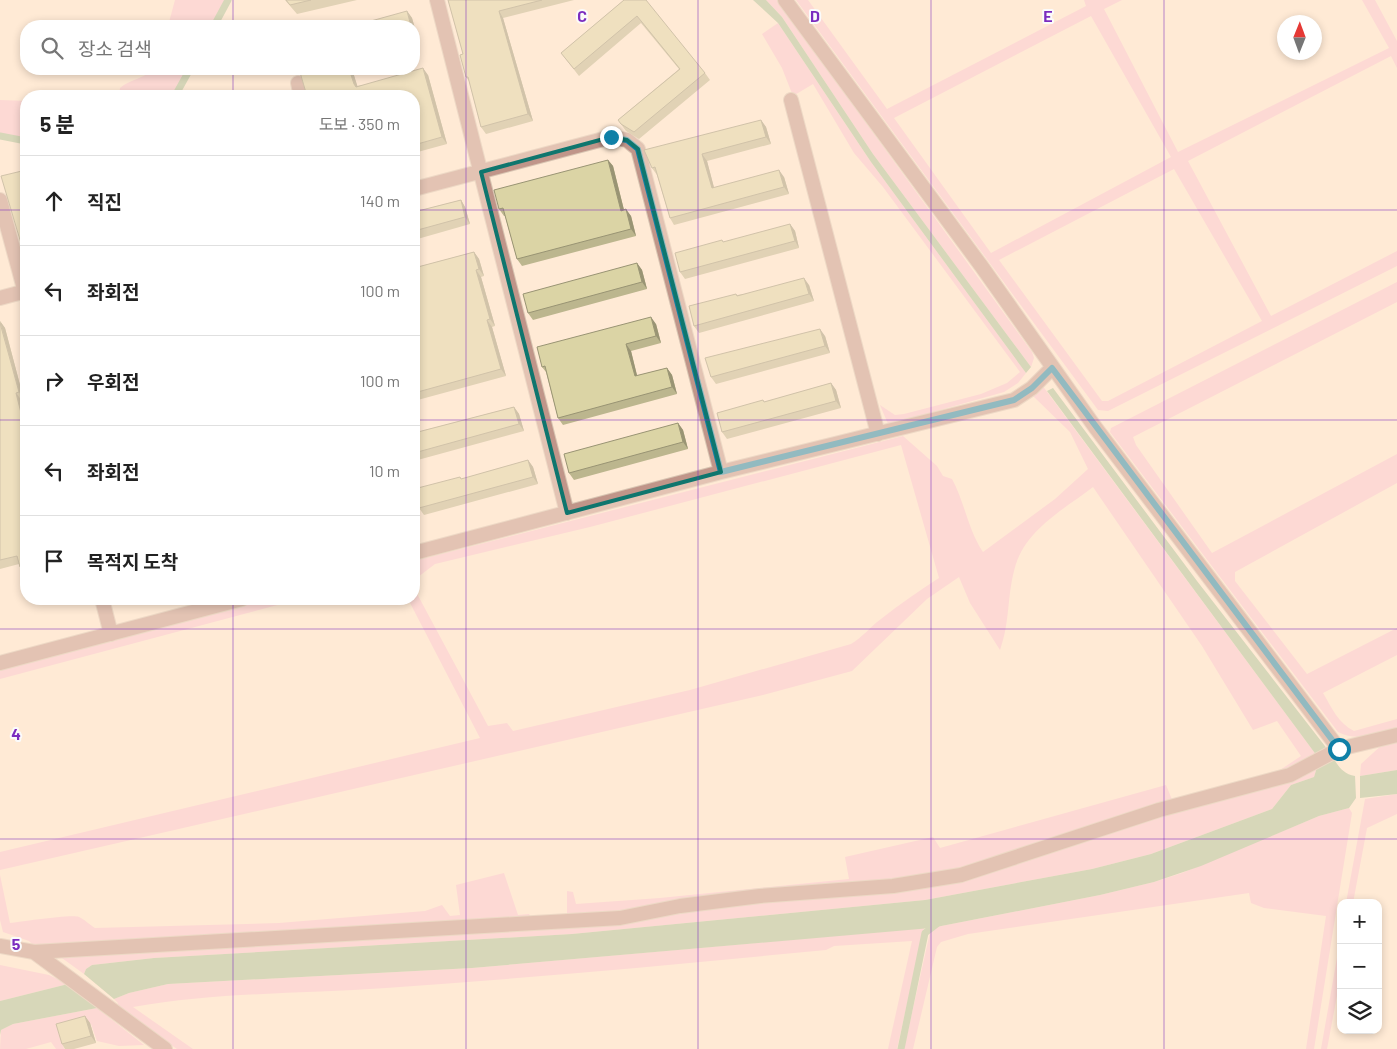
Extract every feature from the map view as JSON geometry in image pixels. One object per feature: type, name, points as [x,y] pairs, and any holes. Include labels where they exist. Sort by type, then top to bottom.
[{"type":"street","points":[[437,0],[567,513]]},
{"type":"street","points":[[785,0],[869,111],[1052,368],[1339,749]]},
{"type":"street","points":[[791,100],[878,434]]},
{"type":"street","points":[[420,187],[611,137],[627,140],[638,149],[721,472]]},
{"type":"street","points":[[0,200],[20,272]]},
{"type":"street","points":[[0,298],[20,294]]},
{"type":"street","points":[[420,551],[721,472],[1014,400],[1032,388],[1052,368]]},
{"type":"street","points":[[104,605],[111,634]]},
{"type":"street","points":[[0,662],[220,605]]},
{"type":"street","points":[[0,946],[34,952],[620,918],[680,906],[760,896],[812,894],[925,882],[961,876],[1159,810],[1290,775],[1339,749],[1397,735]]},
{"type":"street","points":[[34,952],[165,1049]]},
{"type":"highlighted area","points":[[611,137],[627,140],[638,149],[721,472],[567,513],[481,172]]},
{"type":"shaded area","points":[[175,0],[226,0],[215,20],[170,20]]},
{"type":"shaded area","points":[[753,0],[766,0],[782,17],[873,154],[1031,367],[1026,373],[871,162],[778,23]]},
{"type":"shaded area","points":[[766,0],[777,0],[1032,352],[1034,358],[1031,367],[873,154],[782,17]]},
{"type":"shaded area","points":[[796,0],[808,0],[887,109],[1086,6],[1084,0],[1122,0],[1104,9],[1178,152],[1389,48],[1362,0],[1375,0],[1397,41],[1397,68],[1391,56],[1188,161],[1271,316],[1397,251],[1397,266],[1108,411],[1098,410]],"holes":[[[1091,16],[1171,157],[991,253],[894,118]],[[1174,169],[1262,321],[1108,401],[1102,401],[999,260]]]},
{"type":"shaded area","points":[[778,23],[871,162],[1026,373],[1018,383],[1004,392],[888,424],[880,405],[895,415],[904,414],[981,394],[1007,383],[1020,372],[883,187],[854,153],[813,84],[793,96],[782,68],[762,34]]},
{"type":"shaded area","points":[[145,75],[185,75],[176,90],[120,90],[128,83]]},
{"type":"shaded area","points":[[0,100],[20,101],[20,138],[0,134]]},
{"type":"shaded area","points":[[1397,282],[1397,302],[1133,437],[1136,445],[1212,553],[1397,454],[1397,483],[1235,572],[1235,581],[1307,674],[1397,628],[1397,655],[1323,693],[1344,724],[1354,731],[1397,719],[1397,728],[1360,737],[1338,732],[1110,432],[1111,428]]},
{"type":"shaded area","points":[[1042,385],[1317,756],[1287,772],[1253,781],[1280,770],[1301,756],[1277,721],[1253,730],[1202,646],[1093,487],[1057,513],[1026,544],[1014,571],[1000,650],[970,603],[959,577],[927,599],[852,671],[763,695],[0,870],[0,852],[480,738],[411,605],[420,605],[420,599],[488,726],[507,723],[513,731],[690,690],[851,644],[895,608],[939,578],[901,445],[590,527],[435,564],[420,575],[420,559],[903,436],[937,466],[943,476],[952,479],[974,535],[983,552],[1055,499],[1088,469],[1070,432],[1033,396]]},
{"type":"shaded area","points":[[1053,388],[1197,581],[1328,750],[1317,756],[1047,391]]},
{"type":"shaded area","points":[[244,605],[278,605],[0,679],[0,670]]},
{"type":"shaded area","points":[[1397,739],[1397,770],[1360,776],[1361,764],[1385,742]]},
{"type":"shaded area","points":[[1332,756],[1344,771],[1355,776],[1356,798],[1349,808],[1319,816],[1201,866],[1154,882],[1100,895],[931,928],[472,968],[168,984],[129,993],[114,999],[84,974],[86,969],[92,965],[154,958],[572,934],[925,900],[1092,869],[1151,854],[1272,809],[1291,785],[1314,777],[1318,764]]},
{"type":"shaded area","points":[[1318,764],[1314,777],[1291,785],[1272,809],[1151,854],[1092,869],[925,900],[572,934],[154,958],[92,965],[86,969],[84,974],[55,953],[668,912],[920,886]]},
{"type":"shaded area","points":[[1397,770],[1397,794],[1360,798],[1360,776]]},
{"type":"shaded area","points":[[1166,785],[1173,802],[956,872],[567,917],[567,891],[573,892],[576,904],[660,898],[849,879],[845,857],[933,837],[940,848]]},
{"type":"shaded area","points":[[1397,794],[1397,814],[1367,828],[1354,899],[1347,899],[1365,799]]},
{"type":"shaded area","points":[[1349,808],[1352,813],[1314,1049],[1306,1049],[1326,916],[1264,908],[1251,903],[1249,893],[968,934],[941,942],[937,947],[913,1049],[904,1049],[931,928],[1100,895],[1154,882],[1182,873],[1319,816]]},
{"type":"shaded area","points":[[504,873],[518,915],[529,914],[532,919],[37,949],[29,941],[3,932],[0,920],[0,875],[10,923],[74,916],[81,918],[95,928],[279,923],[425,911],[442,905],[450,916],[460,915],[456,885]]},
{"type":"shaded area","points":[[924,928],[897,1049],[888,1049],[912,941],[834,946],[826,950],[551,975],[386,988],[227,996],[133,1007],[193,1049],[177,1049],[116,1006],[118,1003],[114,999],[129,993],[168,984],[472,968]]},
{"type":"shaded area","points":[[1337,958],[1337,995],[1327,1049],[1321,1049]]},
{"type":"shaded area","points":[[0,965],[49,975],[68,984],[0,1001]]},
{"type":"shaded area","points":[[68,984],[97,1008],[13,1024],[1,1030],[0,1035],[0,1001]]},
{"type":"shaded area","points":[[97,1008],[144,1045],[119,1046],[97,1041],[91,1024],[60,1030],[64,1049],[56,1049],[51,1042],[26,1049],[0,1049],[1,1030],[13,1024]]},
{"type":"building","points":[[286,0],[311,0],[290,5]]},
{"type":"building","points":[[448,0],[542,0],[499,11],[528,114],[481,127],[468,77],[466,77],[460,55],[463,54]]},
{"type":"building","points":[[624,0],[646,0],[705,73],[634,132],[618,120],[680,69],[637,16],[574,69],[561,53]]},
{"type":"building","points":[[407,11],[409,20],[375,20]]},
{"type":"building","points":[[423,68],[442,137],[420,143],[420,90],[305,90],[301,75],[351,75],[356,87],[398,75],[420,75],[420,69]]},
{"type":"building","points":[[761,120],[766,137],[702,154],[712,188],[779,170],[784,187],[670,218],[655,167],[652,168],[644,150]]},
{"type":"building","points":[[608,160],[621,211],[626,209],[631,229],[517,259],[503,208],[499,209],[494,190]]},
{"type":"building","points":[[20,171],[20,240],[1,176]]},
{"type":"building","points":[[461,200],[465,217],[420,229],[420,210]]},
{"type":"building","points":[[790,224],[795,241],[680,272],[675,253]]},
{"type":"building","points":[[474,252],[479,269],[476,270],[490,319],[487,320],[501,369],[420,391],[420,266]]},
{"type":"building","points":[[637,263],[642,282],[528,313],[523,294]]},
{"type":"building","points":[[804,278],[809,294],[694,326],[689,306],[736,294],[737,296]]},
{"type":"building","points":[[651,317],[656,336],[626,344],[635,376],[667,368],[672,387],[558,418],[545,366],[542,367],[537,347]]},
{"type":"building","points":[[0,323],[19,392],[16,393],[20,409],[20,567],[17,556],[0,560]]},
{"type":"building","points":[[820,329],[825,346],[711,377],[705,358]]},
{"type":"building","points":[[831,383],[836,401],[722,432],[717,413]]},
{"type":"building","points":[[514,407],[519,424],[420,451],[420,431]]},
{"type":"building","points":[[678,423],[683,442],[569,473],[564,454]]},
{"type":"building","points":[[528,460],[533,477],[420,508],[420,487],[460,477],[461,479]]},
{"type":"building","points":[[85,1016],[91,1036],[62,1044],[56,1024]]},
{"type":"waterway","points":[[217,20],[228,0]]},
{"type":"waterway","points":[[178,90],[187,75]]},
{"type":"waterway","points":[[0,136],[20,140]]},
{"type":"waterway","points":[[901,1049],[925,933],[938,923]]},
{"type":"route","points":[[611,137],[627,140],[638,149],[721,472],[1014,400],[1032,388],[1052,368],[1339,749]]}]
